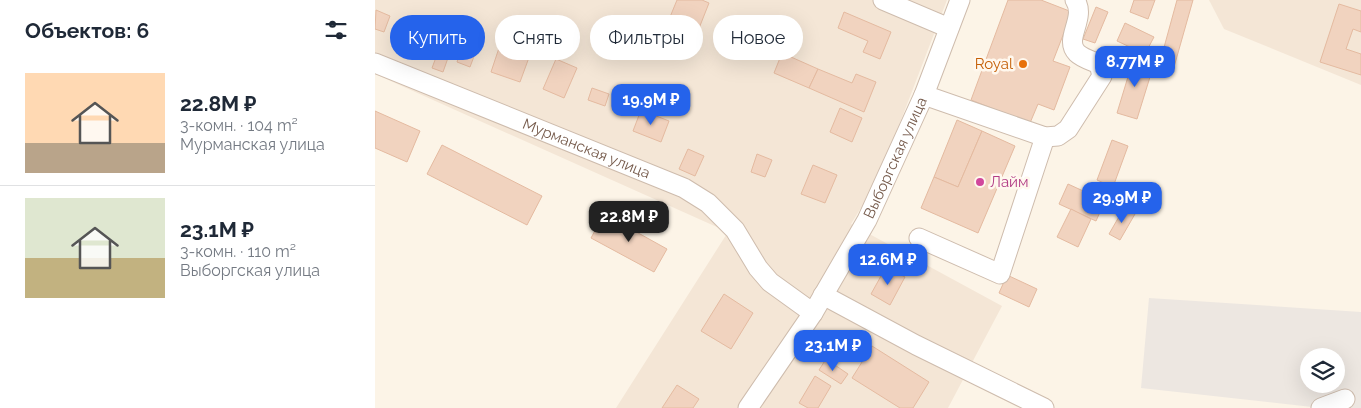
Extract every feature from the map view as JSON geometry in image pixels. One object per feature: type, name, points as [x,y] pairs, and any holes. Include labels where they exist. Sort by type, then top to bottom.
[{"type":"street","points":[[883,0],[949,28]]},
{"type":"street","name":"Выборгская улица","points":[[748,408],[813,313],[867,220],[923,95],[960,0]]},
{"type":"street","points":[[923,95],[1045,137],[1058,136],[1068,129],[1102,76],[1099,64],[1077,54],[1073,47],[1072,39],[1079,15],[1079,7],[1075,0]]},
{"type":"street","name":"Мурманская улица","points":[[375,63],[683,188],[708,203],[735,230],[758,268],[770,282],[813,313]]},
{"type":"street","points":[[919,238],[1000,274],[1045,137]]},
{"type":"street","points":[[823,295],[916,345],[1044,408]]},
{"type":"street","points":[[1321,408],[1345,399]]},
{"type":"shaded area","points":[[375,0],[947,0],[878,180],[851,224],[1002,306],[948,408],[616,408],[728,232],[375,74]]},
{"type":"shaded area","points":[[1209,0],[1361,0],[1361,85],[1224,29]]},
{"type":"shaded area","points":[[1149,298],[1361,312],[1361,408],[1321,408],[1141,388]]},
{"type":"building","points":[[677,0],[702,0],[709,3],[703,18],[703,15],[671,15]]},
{"type":"building","name":"Royal","points":[[1008,0],[1041,0],[1072,12],[1053,61],[1070,67],[1054,110],[1038,104],[1030,123],[971,100]]},
{"type":"building","points":[[1134,0],[1155,0],[1148,19],[1130,12]]},
{"type":"building","points":[[1177,0],[1193,0],[1174,67],[1160,62]]},
{"type":"building","points":[[1339,4],[1361,11],[1361,32],[1353,29],[1346,49],[1361,54],[1361,75],[1320,62]]},
{"type":"building","points":[[1096,7],[1108,12],[1095,43],[1083,39]]},
{"type":"building","points":[[376,10],[390,16],[384,32],[375,29]]},
{"type":"building","points":[[844,12],[891,32],[880,59],[863,52],[868,41],[838,28]]},
{"type":"building","points":[[1125,23],[1154,37],[1145,54],[1117,41]]},
{"type":"building","points":[[1134,57],[1154,64],[1137,119],[1117,113]]},
{"type":"building","points":[[435,60],[447,60],[443,72],[432,68]]},
{"type":"building","points":[[458,60],[473,60],[470,67],[457,62]]},
{"type":"building","points":[[495,60],[528,60],[520,82],[491,72]]},
{"type":"building","points":[[556,60],[577,68],[564,98],[543,89]]},
{"type":"building","points":[[779,60],[798,60],[818,69],[809,88],[774,73]]},
{"type":"building","points":[[818,69],[852,83],[856,74],[876,82],[864,112],[809,88]]},
{"type":"building","points":[[592,88],[609,94],[605,106],[588,100]]},
{"type":"building","points":[[840,108],[862,118],[852,142],[830,132]]},
{"type":"building","points":[[641,110],[669,121],[661,142],[633,131]]},
{"type":"building","points":[[375,111],[420,131],[407,162],[375,148]]},
{"type":"building","points":[[957,120],[982,131],[958,187],[934,177]]},
{"type":"building","name":"Лайм","points":[[982,131],[1015,146],[978,233],[921,208],[934,177],[958,187]]},
{"type":"building","points":[[1112,140],[1128,146],[1113,187],[1097,180]]},
{"type":"building","points":[[442,145],[542,196],[527,225],[427,174]]},
{"type":"building","points":[[688,149],[704,156],[695,176],[679,169]]},
{"type":"building","points":[[757,154],[772,160],[765,177],[751,172]]},
{"type":"building","points":[[813,165],[837,175],[825,203],[801,194]]},
{"type":"building","points":[[1068,184],[1105,201],[1096,221],[1059,204]]},
{"type":"building","points":[[1124,208],[1135,214],[1120,240],[1109,234]]},
{"type":"building","points":[[1071,209],[1091,219],[1078,247],[1057,237]]},
{"type":"building","points":[[604,214],[667,249],[654,272],[591,238]]},
{"type":"building","points":[[886,267],[905,277],[890,305],[871,294]]},
{"type":"building","points":[[1007,275],[1037,289],[1029,307],[999,293]]},
{"type":"building","points":[[724,294],[753,313],[731,349],[701,331]]},
{"type":"building","points":[[872,346],[929,382],[913,408],[900,408],[852,378]]},
{"type":"building","points":[[826,359],[848,374],[841,384],[819,370]]},
{"type":"building","points":[[815,376],[831,386],[818,408],[808,408],[799,403]]},
{"type":"building","points":[[677,385],[699,399],[693,408],[662,408]]},
{"type":"place","name":"Royal","points":[[1023,64]]},
{"type":"place","name":"Лайм","points":[[980,182]]}]
